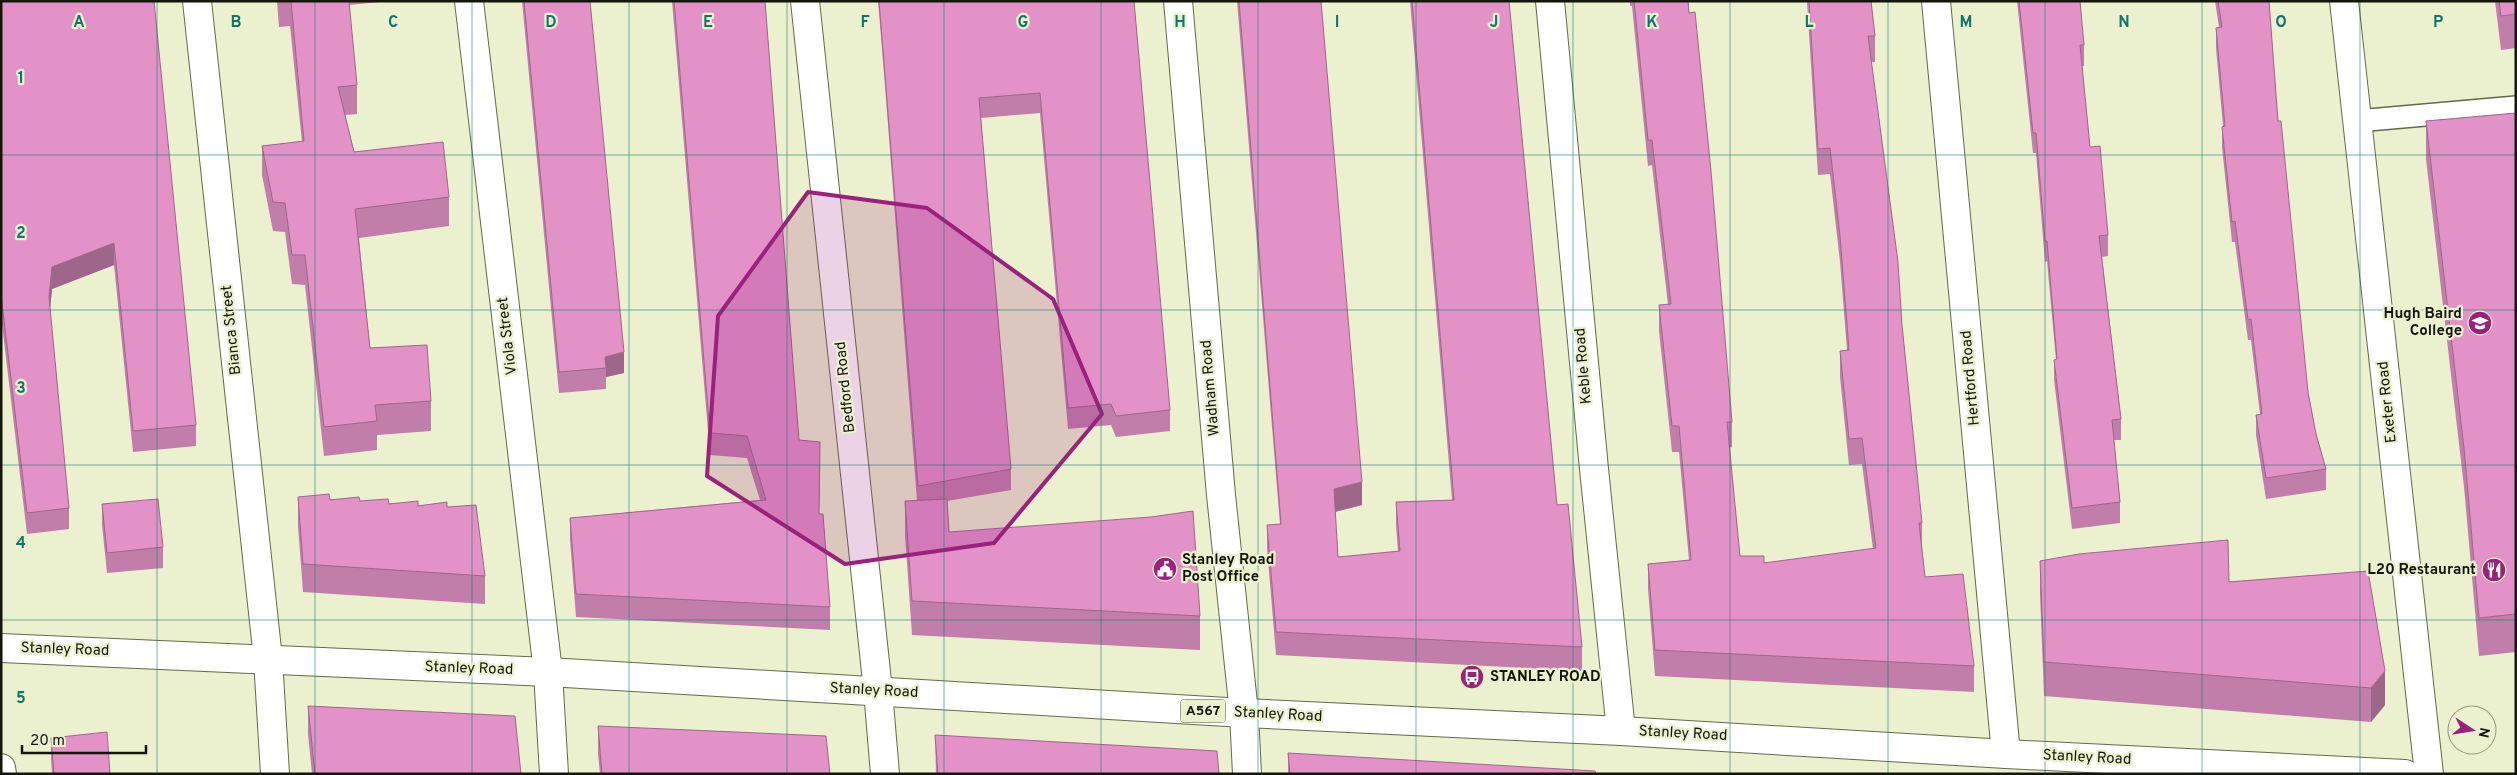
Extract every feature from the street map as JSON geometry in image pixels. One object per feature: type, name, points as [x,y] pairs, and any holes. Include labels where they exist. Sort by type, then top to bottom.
[{"type":"street","name":"Bianca Street","points":[[197,1],[268,659],[275,774]]},
{"type":"street","name":"Viola Street","points":[[469,1],[548,672],[554,774]]},
{"type":"street","name":"Bedford Road","points":[[805,1],[878,691],[885,774]]},
{"type":"street","name":"Wadham Road","points":[[1178,1],[1220,496],[1244,713],[1247,774]]},
{"type":"street","name":"Keble Road","points":[[1550,1],[1594,469],[1621,730]]},
{"type":"street","name":"Hertford Road","points":[[1936,1],[2006,754]]},
{"type":"street","name":"Exeter Road","points":[[2344,1],[2429,774]]},
{"type":"street","name":"Stanley Road","points":[[1,648],[548,672],[1244,713],[1621,730],[2006,754],[2405,774]]},
{"type":"street","points":[[1,768],[2,774]]},
{"type":"lane","points":[[2357,121],[2516,107]]},
{"type":"highlighted area","points":[[808,192],[927,208],[1053,299],[1102,414],[994,543],[845,564],[707,476],[718,316]]},
{"type":"building","points":[[1,1],[154,1],[196,425],[133,431],[114,243],[52,267],[49,297],[69,508],[27,513],[1,295]]},
{"type":"building","points":[[291,1],[349,1],[357,85],[338,87],[354,152],[443,142],[449,197],[355,209],[370,348],[427,345],[431,401],[375,405],[377,421],[324,427],[305,255],[292,255],[285,203],[273,202],[262,146],[304,141]]},
{"type":"building","points":[[524,1],[590,1],[624,352],[605,357],[606,368],[559,372]]},
{"type":"building","points":[[674,1],[765,1],[799,440],[820,442],[819,514],[823,514],[830,607],[576,594],[570,518],[766,500],[747,436],[710,433]]},
{"type":"building","points":[[879,1],[1134,1],[1170,410],[1116,416],[1111,404],[1068,408],[1040,93],[979,98],[1011,469],[918,486]]},
{"type":"building","points":[[1239,1],[1321,1],[1362,482],[1334,489],[1338,557],[1400,551],[1396,502],[1454,500],[1412,1],[1509,1],[1557,505],[1568,504],[1582,647],[1276,632],[1267,525],[1281,524]]},
{"type":"building","points":[[1634,1],[1688,1],[1689,13],[1695,12],[1711,171],[1732,422],[1727,422],[1740,556],[1764,556],[1764,563],[1876,548],[1862,438],[1849,439],[1840,351],[1849,350],[1840,236],[1830,148],[1818,149],[1809,1],[1871,1],[1875,36],[1868,36],[1898,262],[1902,325],[1922,523],[1919,523],[1925,577],[1963,574],[1974,666],[1655,650],[1648,564],[1691,560],[1679,426],[1672,426],[1659,305],[1671,304],[1652,140],[1648,140]]},
{"type":"building","points":[[2019,1],[2080,1],[2084,45],[2080,45],[2090,147],[2100,146],[2108,235],[2099,236],[2121,419],[2112,420],[2120,502],[2072,508],[2054,360],[2057,359],[2036,133],[2033,133]]},
{"type":"building","points":[[2218,1],[2269,1],[2278,121],[2281,121],[2308,392],[2316,434],[2326,469],[2266,478],[2256,415],[2262,414],[2251,319],[2248,320],[2235,221],[2232,222],[2222,127],[2225,126],[2216,28],[2222,27]]},
{"type":"building","points":[[2499,1],[2516,1],[2516,14],[2501,16]]},
{"type":"building","name":"Hugh Baird College","points":[[2516,113],[2516,614],[2479,618],[2464,448],[2426,121]]},
{"type":"building","points":[[329,494],[330,500],[359,497],[360,501],[388,499],[389,504],[418,501],[418,506],[447,502],[447,507],[476,505],[485,576],[303,564],[298,497]]},
{"type":"building","points":[[158,499],[163,547],[107,553],[102,504]]},
{"type":"building","points":[[947,499],[949,532],[1151,517],[1193,511],[1200,616],[912,601],[905,501]]},
{"type":"building","points":[[2228,540],[2229,582],[2368,571],[2385,671],[2371,688],[2044,662],[2040,561],[2079,554]]},
{"type":"building","points":[[308,706],[515,716],[521,774],[315,774]]},
{"type":"building","points":[[598,726],[826,736],[830,774],[602,774]]},
{"type":"building","points":[[107,732],[110,774],[54,774],[51,738]]},
{"type":"building","points":[[935,735],[1217,751],[1219,774],[938,774]]},
{"type":"building","points":[[1288,753],[1595,771],[1596,774],[1290,774]]},
{"type":"place","name":"Hugh Baird College","points":[[2480,323]]},
{"type":"place","name":"Stanley Road Post Office","points":[[1165,569]]},
{"type":"place","name":"L20 Restaurant","points":[[2494,570]]},
{"type":"place","name":"STANLEY ROAD","points":[[1472,677]]}]
